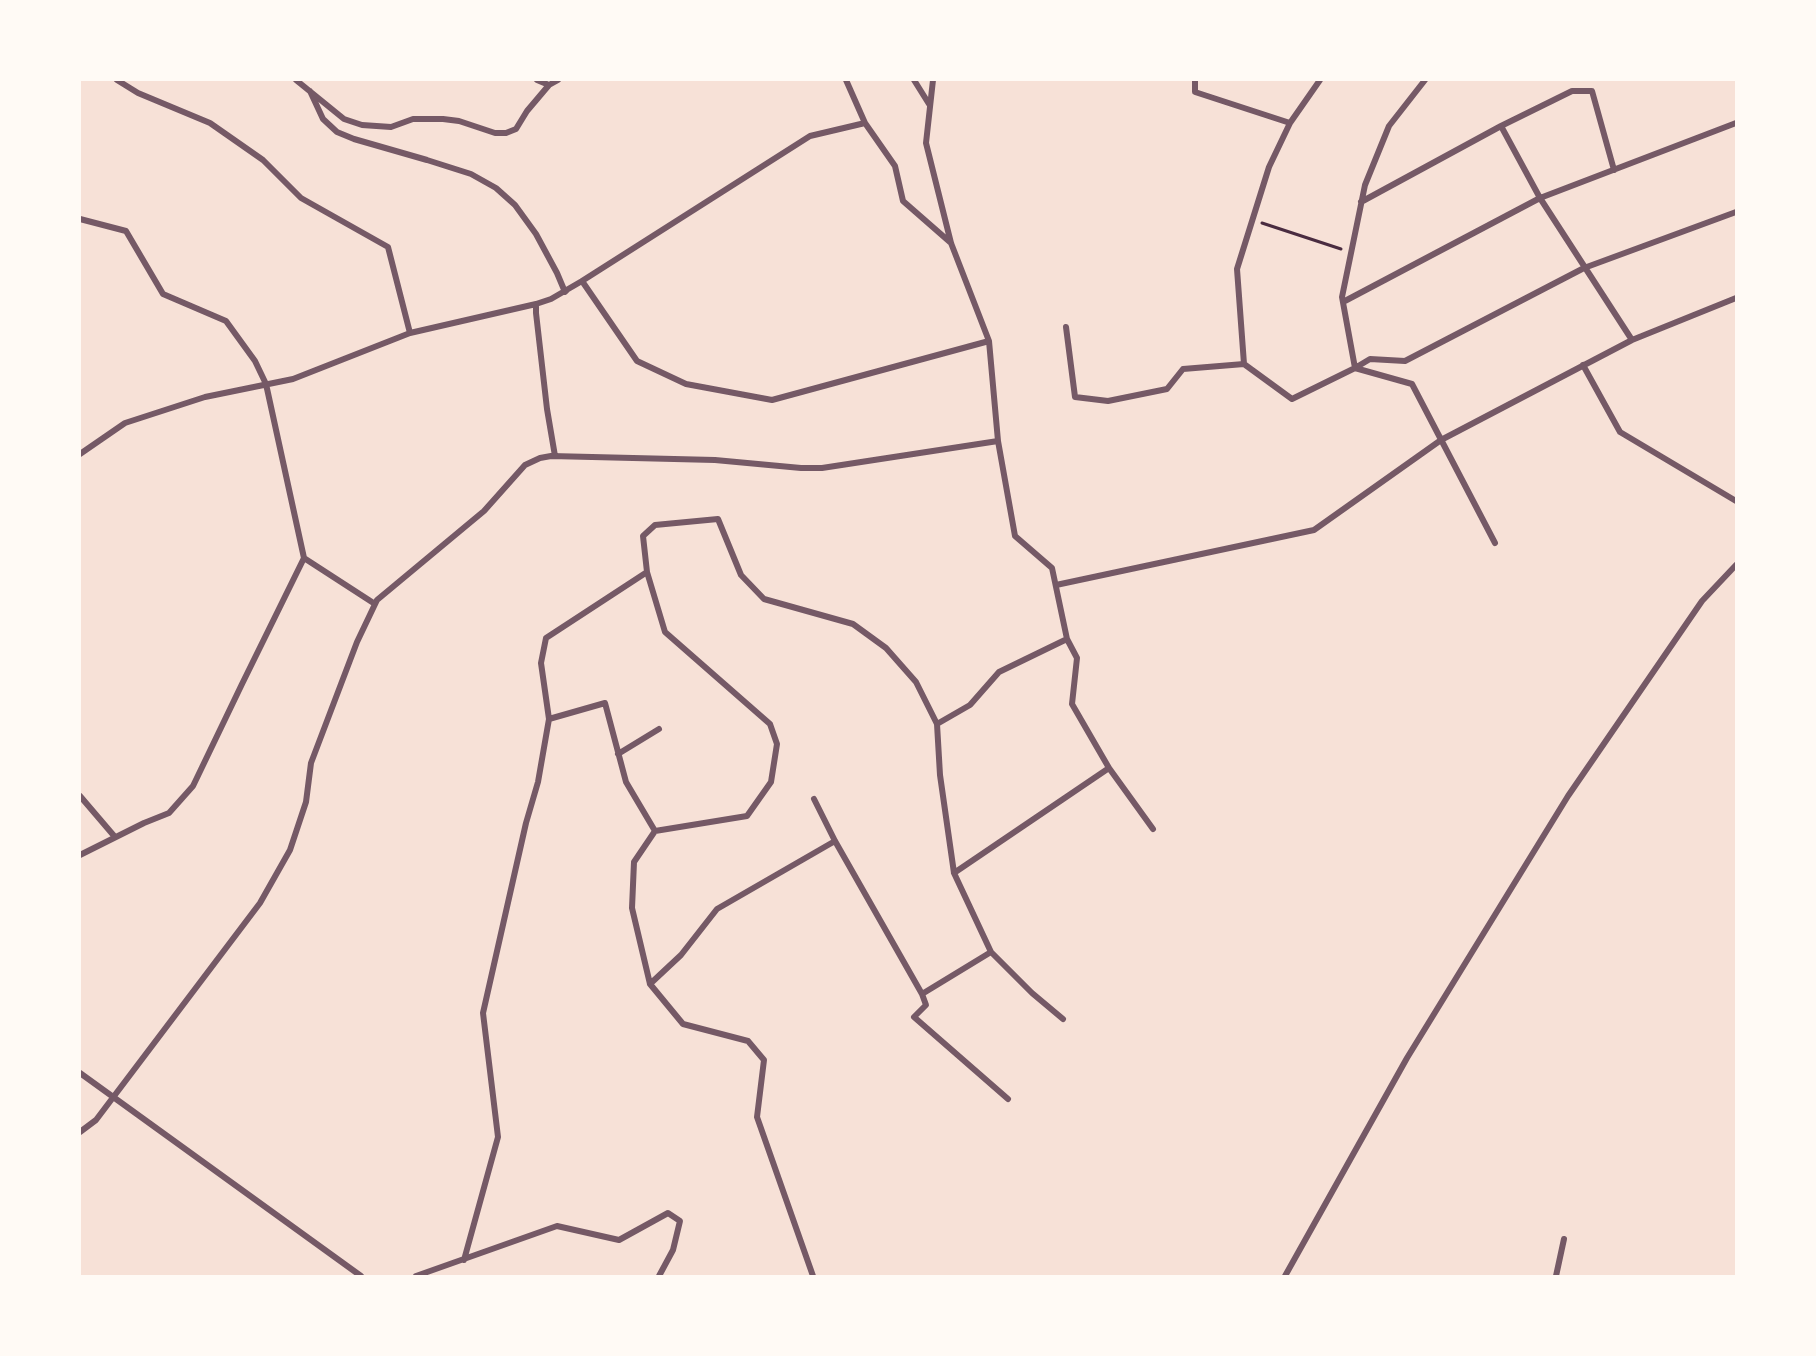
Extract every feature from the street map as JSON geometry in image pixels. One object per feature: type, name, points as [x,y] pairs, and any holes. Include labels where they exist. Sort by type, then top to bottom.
[{"type":"street","points":[[117,80],[138,93],[210,123],[263,160],[301,198],[388,247],[410,333]]},
{"type":"street","points":[[296,80],[344,119],[362,125],[391,127],[413,119],[442,119],[459,121],[495,133],[506,133],[516,129],[527,111],[549,85],[558,80]]},
{"type":"street","points":[[537,80],[549,85]]},
{"type":"street","points":[[846,80],[865,123],[894,166],[903,201],[951,243]]},
{"type":"street","points":[[914,80],[929,104]]},
{"type":"street","points":[[933,80],[926,143],[951,243],[989,341],[998,441],[1015,536],[1052,568],[1067,639],[1077,658],[1072,704],[1108,768],[1153,829]]},
{"type":"street","points":[[1195,80],[1195,92],[1290,123]]},
{"type":"street","points":[[1244,364],[1237,269],[1269,166],[1290,123],[1320,80]]},
{"type":"street","points":[[1355,368],[1342,297],[1365,185],[1389,126],[1425,80]]},
{"type":"street","points":[[310,91],[323,119],[337,132],[471,174],[495,189],[515,205],[536,234],[566,291]]},
{"type":"street","points":[[1362,202],[1501,126],[1572,91],[1592,91],[1614,170]]},
{"type":"street","points":[[80,454],[124,423],[206,397],[293,379],[410,333],[536,304],[566,291],[810,136],[865,123]]},
{"type":"street","points":[[1343,302],[1540,198],[1737,123]]},
{"type":"street","points":[[1501,126],[1540,198],[1632,340]]},
{"type":"street","points":[[1066,327],[1075,397],[1108,401],[1155,392],[1167,389],[1183,369],[1244,364],[1292,399],[1370,359],[1405,361],[1584,268],[1737,212]]},
{"type":"street","points":[[80,219],[126,231],[163,294],[226,321],[255,361],[266,384],[304,558],[194,786],[169,813],[80,855]]},
{"type":"street","points":[[582,281],[637,361],[686,384],[772,400],[989,341]]},
{"type":"street","points":[[1056,585],[1314,530],[1441,440],[1632,340],[1737,298]]},
{"type":"street","points":[[536,304],[542,369],[555,456]]},
{"type":"street","points":[[1584,366],[1620,432],[1737,501]]},
{"type":"street","points":[[1355,368],[1412,384],[1495,543]]},
{"type":"street","points":[[80,1132],[96,1120],[260,903],[290,850],[306,802],[311,763],[357,642],[377,600],[484,511],[525,465],[540,458],[555,456],[715,460],[822,468],[998,441]]},
{"type":"street","points":[[813,1276],[757,1117],[764,1060],[748,1041],[683,1024],[650,984],[632,908],[634,862],[655,831],[747,816],[771,782],[777,744],[770,724],[665,632],[647,572],[643,536],[655,525],[718,519],[741,574],[764,599],[853,624],[886,648],[916,682],[937,724],[940,775],[954,873],[991,952],[1032,993],[1063,1019]]},
{"type":"street","points":[[304,558],[375,604]]},
{"type":"street","points":[[1285,1276],[1407,1058],[1568,796],[1702,601],[1737,565]]},
{"type":"street","points":[[464,1260],[498,1137],[483,1013],[526,824],[538,782],[549,719],[541,663],[546,638],[647,572]]},
{"type":"street","points":[[937,724],[970,705],[999,672],[1067,639]]},
{"type":"street","points":[[549,719],[605,703],[626,782],[655,831]]},
{"type":"street","points":[[618,754],[658,729]]},
{"type":"street","points":[[954,873],[1108,768]]},
{"type":"street","points":[[80,796],[115,837]]},
{"type":"street","points":[[814,799],[922,994],[926,1005],[914,1017],[1008,1099]]},
{"type":"street","points":[[650,984],[681,955],[717,909],[835,840]]},
{"type":"street","points":[[922,994],[991,952]]},
{"type":"street","points":[[80,1072],[361,1276]]},
{"type":"street","points":[[416,1276],[557,1226],[619,1240],[668,1213],[680,1221],[673,1250],[659,1276]]},
{"type":"street","points":[[1556,1276],[1564,1239]]},
{"type":"path","points":[[1252,220],[1351,252]]}]
